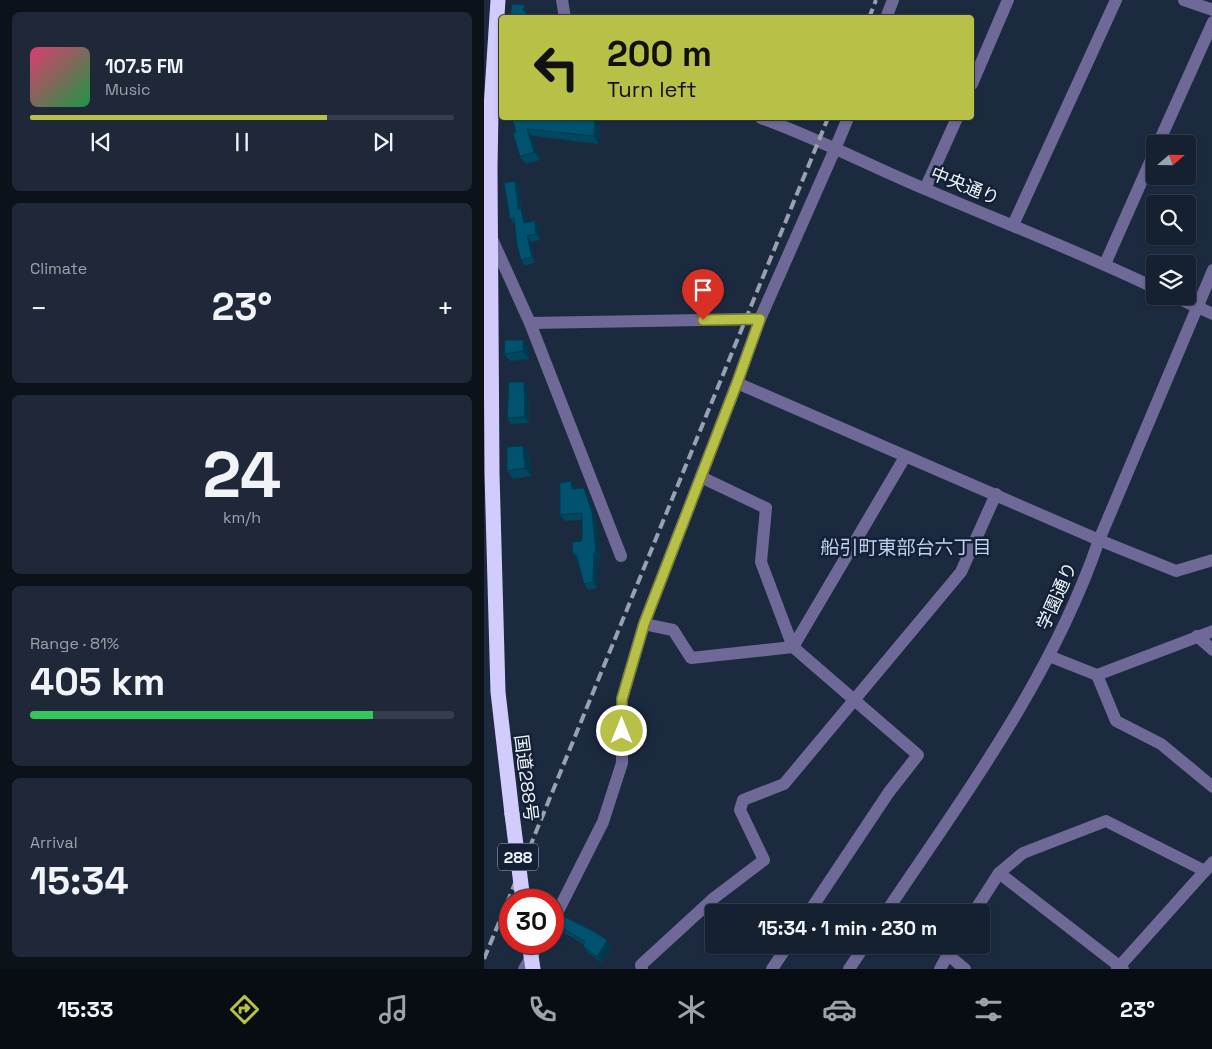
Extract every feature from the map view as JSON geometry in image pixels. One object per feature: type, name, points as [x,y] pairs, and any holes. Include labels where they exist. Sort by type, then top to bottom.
[{"type":"highway","name":"国道288号","points":[[498,0],[498,72],[490,143],[488,422],[498,692],[522,889]]},
{"type":"highway","points":[[531,954],[533,969]]},
{"type":"street","points":[[562,0],[564,15]]},
{"type":"street","points":[[887,15],[893,0]]},
{"type":"street","points":[[974,79],[1008,0]]},
{"type":"street","points":[[1013,225],[1116,0]]},
{"type":"street","points":[[1184,0],[1212,10]]},
{"type":"street","points":[[1162,135],[1212,22]]},
{"type":"street","name":"中央通り","points":[[767,120],[1105,264],[1146,284]]},
{"type":"street","points":[[564,899],[603,822],[622,763],[622,699],[644,624],[760,319],[847,120]]},
{"type":"street","points":[[925,189],[956,120]]},
{"type":"street","points":[[1105,264],[1146,171]]},
{"type":"street","points":[[490,236],[530,323],[621,556]]},
{"type":"street","name":"学園通り","points":[[891,904],[1005,735],[1037,681],[1092,562],[1099,540],[1212,270]]},
{"type":"street","points":[[1192,305],[1212,314]]},
{"type":"street","points":[[530,323],[760,319]]},
{"type":"street","points":[[737,383],[905,457],[1176,571],[1211,557]]},
{"type":"street","points":[[793,647],[905,457]]},
{"type":"street","points":[[701,477],[766,508],[761,562],[793,647],[918,756],[889,792],[814,904]]},
{"type":"street","points":[[642,969],[641,965],[714,898],[764,860],[740,810],[743,800],[784,784],[961,572],[996,494]]},
{"type":"street","points":[[644,624],[672,630],[691,658],[793,647]]},
{"type":"street","points":[[1049,656],[1096,674],[1212,631]]},
{"type":"street","points":[[1197,636],[1212,650]]},
{"type":"street","points":[[1096,674],[1116,721],[1161,744],[1212,787]]},
{"type":"street","points":[[979,904],[999,873],[1022,854],[1106,821],[1209,867],[1120,968],[999,873]]},
{"type":"street","points":[[524,969],[533,954]]},
{"type":"street","points":[[772,969],[782,954]]},
{"type":"street","points":[[849,969],[859,954]]},
{"type":"street","points":[[940,969],[948,954]]},
{"type":"street","points":[[953,954],[965,969]]},
{"type":"building","points":[[512,4],[525,5],[523,10],[529,15],[510,15]]},
{"type":"building","points":[[513,120],[595,120],[594,136],[527,129],[534,152],[520,157],[513,133],[516,132]]},
{"type":"building","points":[[515,181],[518,209],[521,209],[524,223],[535,221],[536,234],[527,236],[532,257],[521,260],[514,218],[510,219],[504,183]]},
{"type":"building","points":[[505,340],[523,340],[523,351],[504,354]]},
{"type":"building","points":[[509,382],[524,382],[525,417],[507,418]]},
{"type":"building","points":[[523,446],[525,468],[507,471],[507,447]]},
{"type":"building","points":[[571,481],[572,489],[584,488],[592,512],[596,552],[594,552],[593,582],[584,584],[576,554],[573,554],[572,542],[582,541],[582,513],[560,515],[560,483]]},
{"type":"building","points":[[564,916],[607,940],[597,957],[583,946],[585,942],[564,928]]},
{"type":"railway","points":[[870,15],[876,0]]},
{"type":"railway","points":[[484,959],[827,120]]},
{"type":"district","name":"船引町東部台六丁目","points":[[906,547]]},
{"type":"route","points":[[622,731],[622,699],[644,624],[760,319],[703,320]]}]
